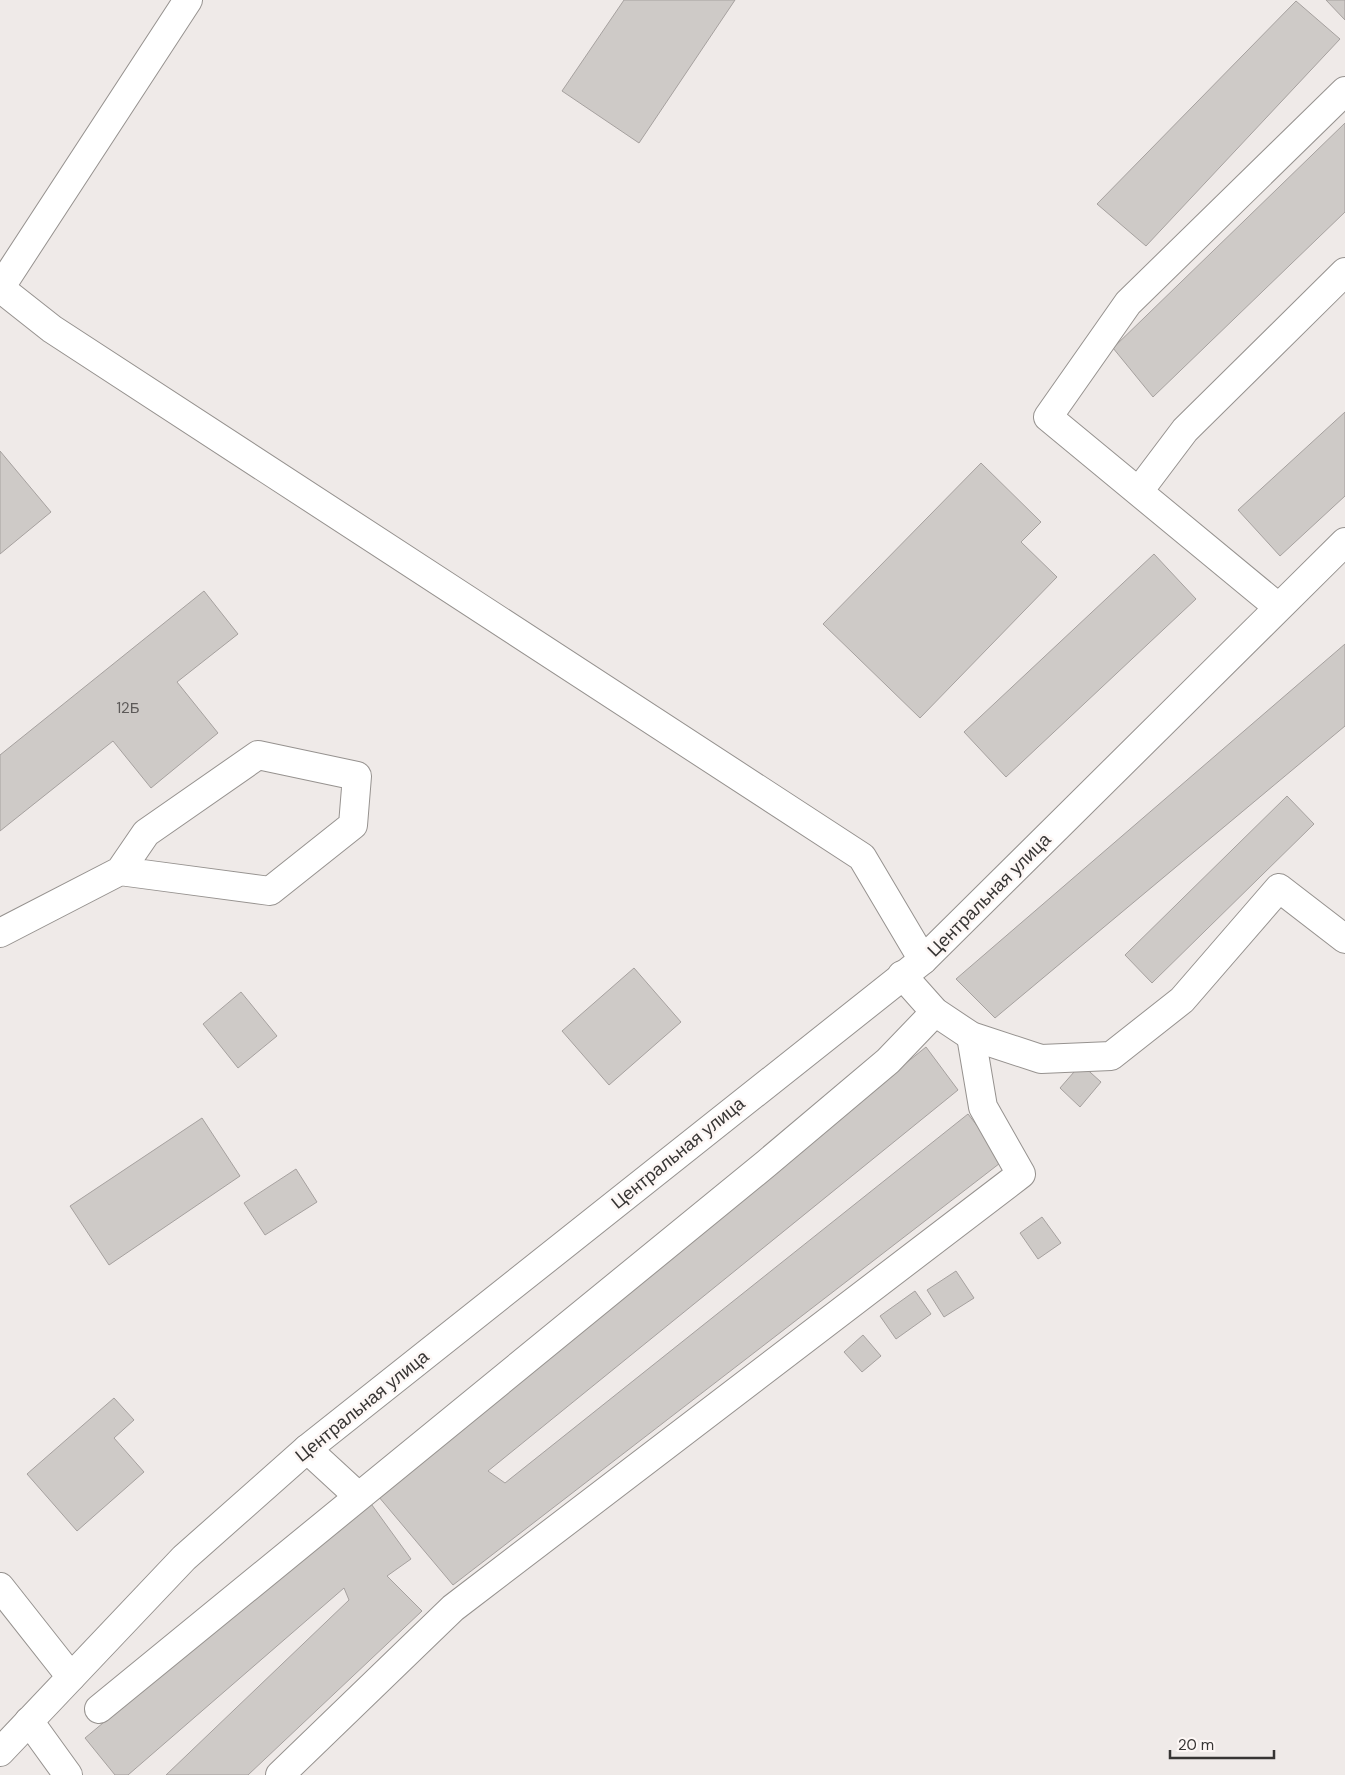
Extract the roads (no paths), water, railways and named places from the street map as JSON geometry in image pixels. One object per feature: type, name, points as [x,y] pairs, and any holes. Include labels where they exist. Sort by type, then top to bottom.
[{"type":"street","points":[[188,0],[0,288],[52,329],[862,857],[935,1012],[971,1036],[1041,1059],[1111,1056],[1182,1000],[1280,888],[1345,939]]},
{"type":"street","points":[[1278,607],[1048,417],[1128,303],[1345,92]]},
{"type":"street","points":[[1139,491],[1185,430],[1345,272]]},
{"type":"street","name":"Центральная улица","points":[[0,1752],[184,1558],[307,1449],[913,968],[1345,542]]},
{"type":"street","points":[[0,933],[120,871],[146,833],[258,755],[357,776],[353,825],[270,891],[120,871]]},
{"type":"street","points":[[99,1709],[767,1163],[888,1061],[935,1012]]},
{"type":"street","points":[[280,1775],[453,1608],[1021,1174],[983,1107],[971,1036]]},
{"type":"street","points":[[307,1449],[358,1496]]},
{"type":"street","points":[[0,1587],[71,1677]]},
{"type":"street","points":[[29,1721],[68,1775]]}]
